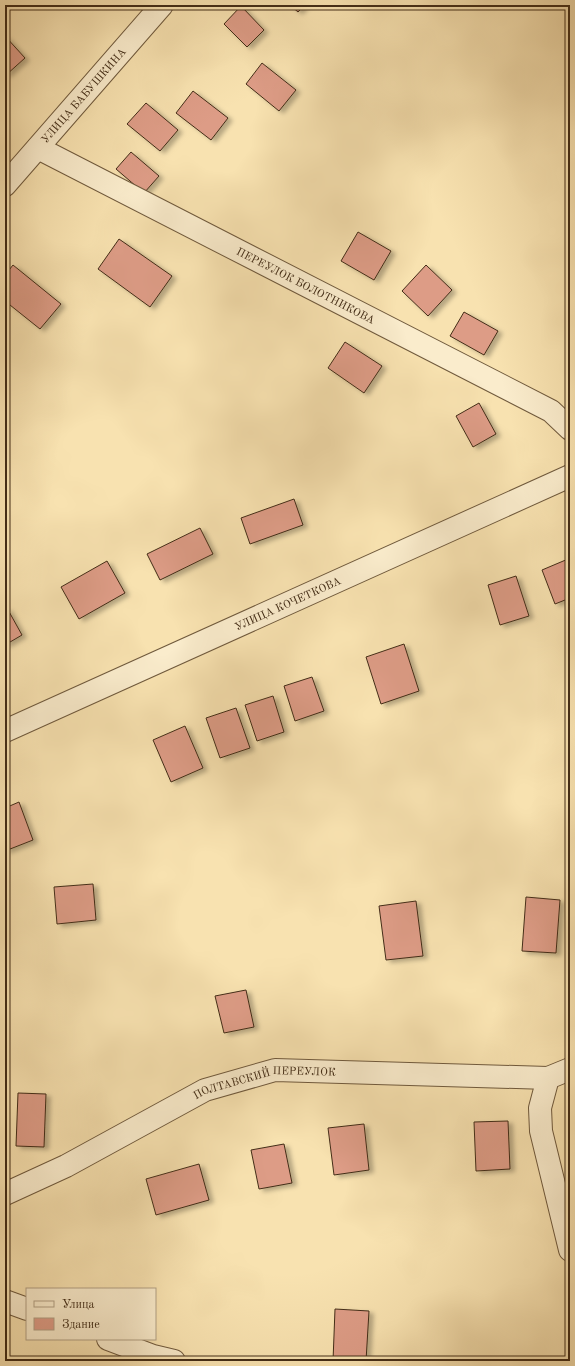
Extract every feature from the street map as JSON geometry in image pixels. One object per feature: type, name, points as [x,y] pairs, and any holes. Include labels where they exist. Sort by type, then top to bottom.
[{"type":"street","name":"УЛИЦА БАБУШКИНА","points":[[7,180],[38,148],[162,5]]},
{"type":"street","name":"ПЕРЕУЛОК БОЛОТНИКОВА","points":[[38,148],[551,410],[570,429]]},
{"type":"street","name":"УЛИЦА КОЧЕТКОВА","points":[[5,731],[570,476]]},
{"type":"street","points":[[570,1069],[548,1078],[540,1108],[541,1130],[570,1250]]},
{"type":"street","name":"ПОЛТАВСКИЙ ПЕРЕУЛОК","points":[[5,1194],[66,1166],[206,1090],[275,1070],[548,1078]]},
{"type":"street","points":[[5,1301],[26,1309]]},
{"type":"street","points":[[111,1340],[153,1356],[174,1361]]},
{"type":"building","points":[[290,5],[305,5],[298,12]]},
{"type":"building","points":[[241,6],[264,30],[247,47],[224,24]]},
{"type":"building","points":[[5,36],[25,58],[6,75],[5,74]]},
{"type":"building","points":[[262,63],[296,90],[279,111],[246,84]]},
{"type":"building","points":[[193,91],[228,118],[211,140],[176,113]]},
{"type":"building","points":[[146,103],[178,130],[160,151],[127,124]]},
{"type":"building","points":[[131,152],[159,176],[144,193],[116,169]]},
{"type":"building","points":[[358,232],[391,251],[374,280],[341,261]]},
{"type":"building","points":[[119,239],[172,276],[150,307],[98,269]]},
{"type":"building","points":[[13,265],[61,304],[40,329],[5,301],[5,275]]},
{"type":"building","points":[[426,265],[452,290],[428,316],[402,291]]},
{"type":"building","points":[[464,312],[498,331],[484,355],[450,336]]},
{"type":"building","points":[[345,342],[382,366],[364,393],[328,368]]},
{"type":"building","points":[[479,403],[496,434],[473,447],[456,416]]},
{"type":"building","points":[[294,499],[303,525],[250,544],[241,518]]},
{"type":"building","points":[[200,528],[213,554],[160,580],[147,554]]},
{"type":"building","points":[[568,559],[570,564],[570,598],[555,604],[542,570]]},
{"type":"building","points":[[107,561],[125,593],[79,619],[61,587]]},
{"type":"building","points":[[516,576],[529,616],[500,625],[488,585]]},
{"type":"building","points":[[7,608],[22,635],[5,645],[5,610]]},
{"type":"building","points":[[404,644],[419,691],[381,704],[366,657]]},
{"type":"building","points":[[312,677],[324,711],[295,721],[284,686]]},
{"type":"building","points":[[273,696],[284,732],[257,741],[245,705]]},
{"type":"building","points":[[236,708],[250,748],[220,758],[206,718]]},
{"type":"building","points":[[185,726],[203,768],[171,782],[153,740]]},
{"type":"building","points":[[19,802],[33,840],[5,851],[5,808]]},
{"type":"building","points":[[93,884],[96,920],[57,924],[54,887]]},
{"type":"building","points":[[526,897],[560,900],[556,953],[522,951]]},
{"type":"building","points":[[416,901],[423,956],[386,960],[379,906]]},
{"type":"building","points":[[246,990],[254,1027],[224,1033],[215,996]]},
{"type":"building","points":[[18,1093],[46,1094],[44,1147],[16,1146]]},
{"type":"building","points":[[508,1121],[510,1169],[476,1171],[474,1122]]},
{"type":"building","points":[[364,1124],[369,1170],[334,1175],[328,1128]]},
{"type":"building","points":[[284,1144],[292,1183],[259,1189],[251,1150]]},
{"type":"building","points":[[199,1164],[209,1200],[156,1215],[146,1179]]},
{"type":"building","points":[[335,1309],[369,1311],[366,1361],[333,1361]]}]
